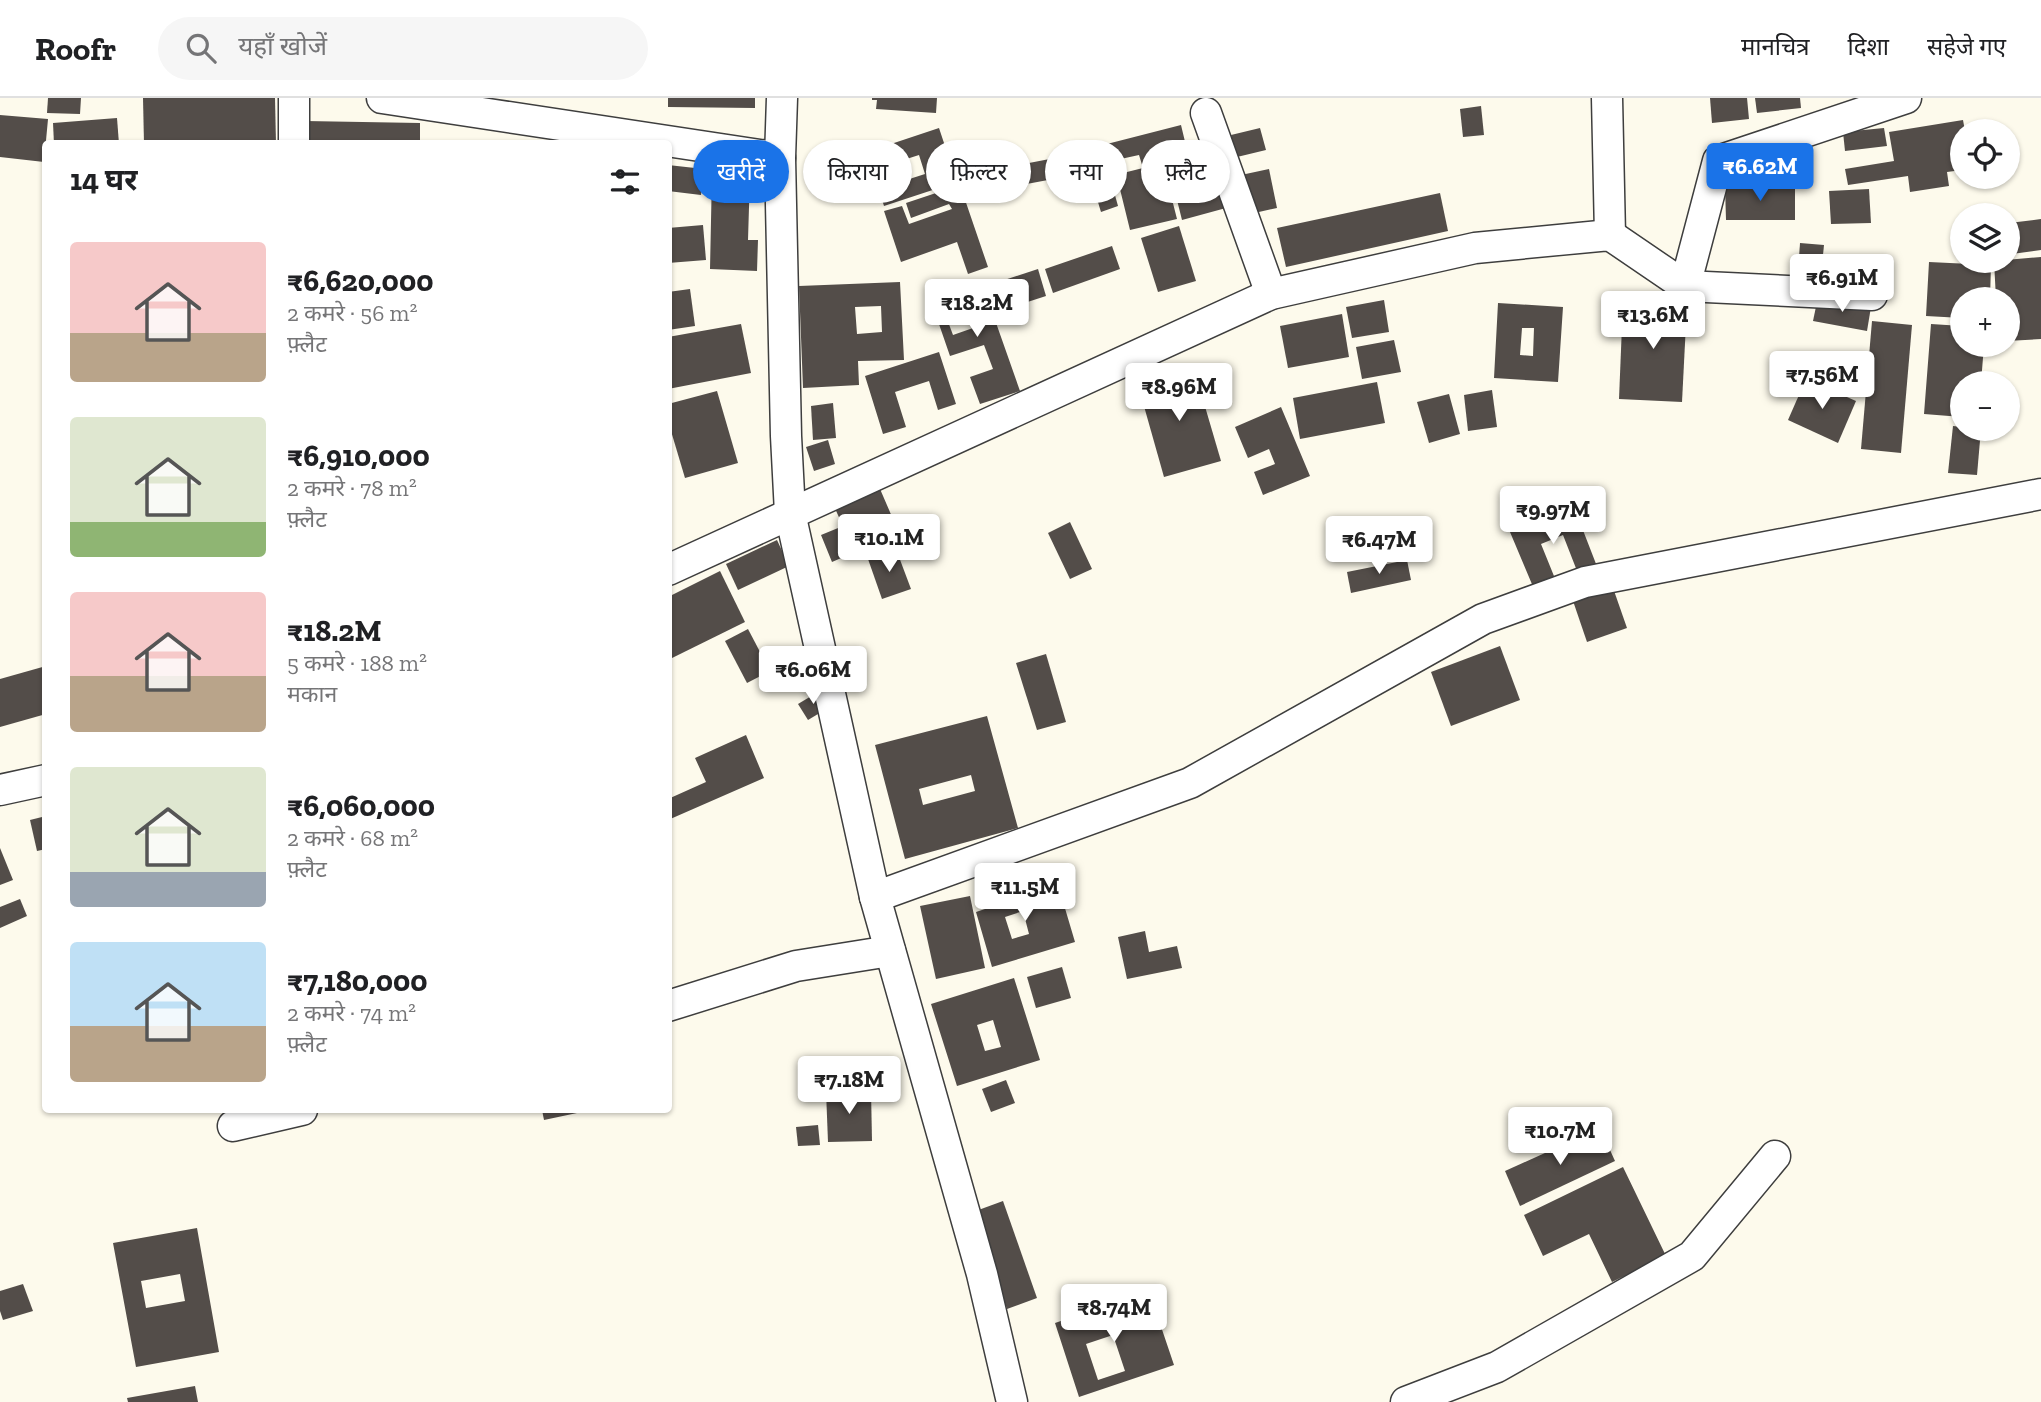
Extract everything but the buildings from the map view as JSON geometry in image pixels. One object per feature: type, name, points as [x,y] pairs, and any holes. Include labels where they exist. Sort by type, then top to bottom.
[{"type":"street","points":[[294,98],[294,140]]},
{"type":"street","points":[[382,98],[661,140]]},
{"type":"street","points":[[781,140],[782,98]]},
{"type":"street","points":[[1607,98],[1610,235]]},
{"type":"street","points":[[1685,286],[1718,161],[1906,98]]},
{"type":"street","points":[[1206,114],[1271,294]]},
{"type":"street","points":[[672,142],[693,145]]},
{"type":"street","points":[[781,203],[790,513],[875,897],[982,1274],[1012,1402]]},
{"type":"street","points":[[672,568],[1271,294],[1475,248],[1610,235],[1685,286],[1872,295]]},
{"type":"street","points":[[875,897],[1190,783],[1483,619],[1585,582],[2041,494]]},
{"type":"street","points":[[0,790],[42,781]]},
{"type":"street","points":[[672,1005],[796,966],[890,951]]},
{"type":"street","points":[[233,1126],[289,1113]]},
{"type":"street","points":[[1406,1402],[1497,1367],[1692,1256],[1775,1156]]}]
